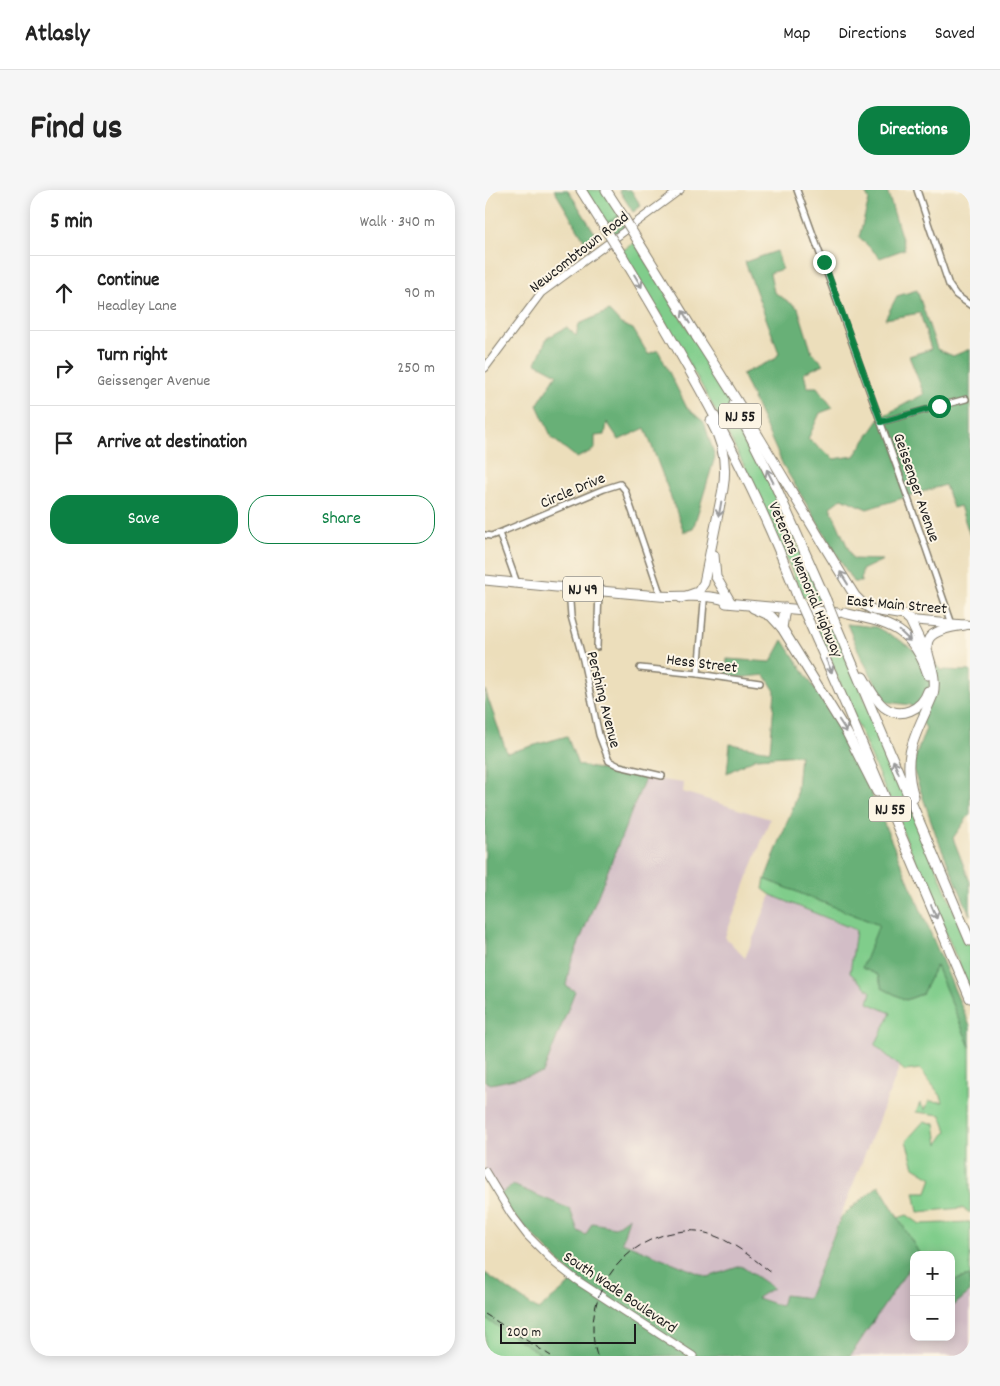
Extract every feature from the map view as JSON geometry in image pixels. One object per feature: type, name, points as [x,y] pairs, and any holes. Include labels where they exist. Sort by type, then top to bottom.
[{"type":"highway","name":"Veterans Memorial Highway","points":[[581,190],[659,316],[734,453],[783,556],[809,622],[970,998]]},
{"type":"highway","name":"Veterans Memorial Highway","points":[[607,190],[696,336],[737,410],[776,487],[826,600],[970,941]]},
{"type":"highway","points":[[696,336],[738,399],[763,445],[855,596],[873,610],[904,615],[910,620],[929,660],[933,673],[934,690],[912,742],[909,767],[911,785],[918,809],[946,884]]},
{"type":"highway","points":[[676,349],[714,426],[723,457],[725,476],[716,532],[703,585],[698,592],[681,598]]},
{"type":"highway","points":[[716,532],[715,573],[731,603]]},
{"type":"highway","name":"East Main Street","points":[[485,580],[910,620]]},
{"type":"highway","name":"East Main Street","points":[[681,598],[706,598],[725,600],[731,603]]},
{"type":"highway","points":[[744,604],[765,612],[776,620],[782,628],[854,745],[924,890]]},
{"type":"highway","points":[[782,628],[785,608]]},
{"type":"highway","points":[[844,613],[881,622],[905,635],[915,647],[926,669],[929,682],[926,698],[916,708],[908,711],[896,712],[885,707],[869,688],[845,645]]},
{"type":"highway","points":[[929,660],[928,643],[933,633],[948,627],[967,625]]},
{"type":"main road","name":"Newcombtown Road","points":[[485,368],[541,293],[680,190]]},
{"type":"main road","name":"East Main Street","points":[[910,620],[967,625]]},
{"type":"main road","name":"South Wade Boulevard","points":[[485,1171],[511,1214],[527,1235],[556,1264],[575,1279],[693,1356]]},
{"type":"street","name":"Geissenger Avenue","points":[[797,190],[952,624]]},
{"type":"street","points":[[917,190],[949,285],[961,300],[970,305]]},
{"type":"street","points":[[881,422],[966,399]]},
{"type":"street","name":"Circle Drive","points":[[499,533],[620,484],[625,490],[661,596]]},
{"type":"street","points":[[485,535],[491,536],[499,533],[517,583]]},
{"type":"street","name":"Pershing Avenue","points":[[569,588],[571,616],[583,660],[599,735],[609,761],[619,766],[662,776]]},
{"type":"street","name":"Pershing Avenue","points":[[597,647],[599,591]]},
{"type":"street","points":[[698,674],[705,602]]},
{"type":"street","name":"Hess Street","points":[[640,668],[760,683]]},
{"type":"shaded area","points":[[645,778],[684,783],[683,792],[770,819],[725,937],[745,958],[771,895],[856,930],[850,973],[891,1013],[876,1045],[900,1066],[808,1298],[785,1295],[781,1306],[757,1298],[773,1288],[741,1267],[708,1277],[622,1242],[629,1218],[615,1227],[592,1223],[587,1235],[499,1195],[485,1170],[485,1081],[491,1084],[575,992],[566,986],[570,965]]},
{"type":"shaded area","points":[[910,1267],[910,1341],[955,1341],[955,1303],[970,1292],[970,1356],[850,1356]]},
{"type":"green space","points":[[554,190],[568,190],[598,238],[588,246]]},
{"type":"green space","points":[[584,190],[604,190],[619,215],[605,224]]},
{"type":"green space","points":[[619,190],[631,190],[641,206],[633,212]]},
{"type":"green space","points":[[864,190],[887,190],[905,249],[880,258],[859,237],[869,200]]},
{"type":"green space","points":[[619,215],[625,228],[612,236],[605,224]]},
{"type":"green space","points":[[635,242],[698,346],[732,409],[773,491],[823,602],[802,597],[784,551],[743,463],[697,377],[622,251]]},
{"type":"green space","points":[[777,251],[782,269],[770,273],[774,292],[798,308],[812,353],[824,364],[804,373],[807,387],[817,387],[833,408],[820,413],[808,439],[834,459],[854,456],[881,417],[924,394],[909,356],[931,349],[920,313],[885,319],[897,296],[917,290],[937,349],[953,356],[970,349],[970,536],[960,506],[953,508],[945,485],[867,509],[842,498],[830,507],[853,559],[883,560],[862,570],[861,582],[853,582],[783,465],[742,374],[775,359],[779,353],[745,262]]},
{"type":"green space","points":[[609,311],[621,324],[633,329],[648,354],[658,350],[687,408],[704,422],[715,457],[693,529],[684,532],[645,428],[619,440],[607,422],[605,435],[595,436],[595,449],[577,458],[552,438],[537,405],[557,374],[536,363],[547,338],[567,327],[576,336],[579,324]]},
{"type":"green space","points":[[815,624],[834,626],[970,948],[970,990]]},
{"type":"green space","points":[[847,624],[876,627],[903,642],[942,670],[970,671],[970,814],[953,838],[970,882],[970,915],[936,835],[912,766],[926,728],[911,705],[886,702],[861,657]]},
{"type":"green space","points":[[783,640],[849,741],[970,1026],[970,1047],[936,966],[922,994],[906,1000],[882,988],[878,975],[862,968],[879,925],[765,879],[796,799],[800,755],[756,758],[727,773],[730,744],[770,751],[775,691],[765,675],[726,679],[727,659],[771,662]]},
{"type":"green space","points":[[485,690],[507,753],[567,736],[578,765],[645,778],[570,965],[566,986],[575,991],[543,1073],[491,1084],[485,1081]]},
{"type":"green space","points":[[765,879],[879,925],[878,975],[882,988],[906,1000],[922,994],[936,965],[970,1047],[970,1213],[962,1208],[918,1212],[914,1192],[927,1192],[932,1178],[914,1167],[906,1141],[924,1121],[935,1124],[938,1144],[947,1131],[941,1115],[916,1112],[920,1103],[925,1110],[929,1101],[943,1102],[941,1096],[920,1069],[905,1071],[875,1045],[891,1013],[868,1003],[871,992],[850,973],[856,930],[771,895],[763,889]]},
{"type":"green space","points":[[513,1185],[570,1209],[578,1231],[586,1235],[592,1223],[615,1227],[629,1217],[622,1242],[708,1277],[741,1266],[773,1288],[757,1298],[781,1306],[784,1295],[808,1298],[841,1217],[879,1185],[918,1251],[910,1251],[910,1267],[850,1356],[544,1356],[485,1318],[485,1273],[538,1310],[576,1279],[509,1211],[499,1195]]},
{"type":"green space","points":[[907,1215],[920,1224],[970,1222],[970,1276],[955,1280],[955,1251],[918,1251],[898,1218]]},
{"type":"green space","points":[[970,1276],[970,1292],[955,1304],[955,1296],[955,1280]]},
{"type":"green space","points":[[485,1318],[544,1356],[485,1356]]},
{"type":"railway","points":[[597,1356],[593,1336],[598,1298],[606,1280],[617,1265],[631,1252],[648,1241],[667,1234],[697,1231],[728,1242],[756,1260],[773,1274]]},
{"type":"railway","points":[[485,1314],[551,1356]]},
{"type":"route","points":[[824,262],[881,422],[939,406]]}]
